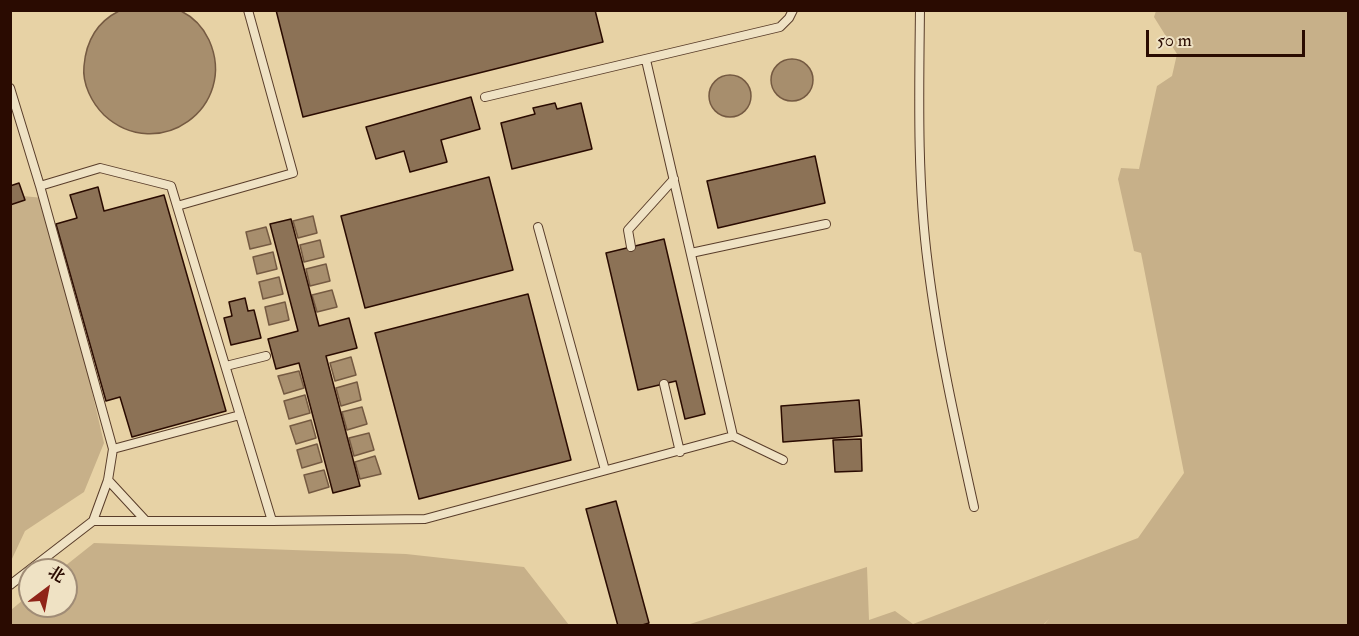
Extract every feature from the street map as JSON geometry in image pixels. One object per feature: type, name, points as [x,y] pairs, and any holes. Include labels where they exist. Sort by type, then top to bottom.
[{"type":"lane","points":[[177,206],[293,173],[248,10]]},
{"type":"lane","points":[[485,98],[780,27],[793,10]]},
{"type":"lane","points":[[920,10],[919,145],[928,264],[945,376],[974,507]]},
{"type":"lane","points":[[646,60],[733,436]]},
{"type":"lane","points":[[10,88],[40,186],[113,449],[108,480],[93,521],[10,585]]},
{"type":"lane","points":[[40,186],[100,168],[171,186],[272,521]]},
{"type":"lane","points":[[631,247],[628,230],[674,179]]},
{"type":"lane","points":[[691,253],[826,224]]},
{"type":"lane","points":[[538,226],[605,470]]},
{"type":"lane","points":[[226,366],[266,356]]},
{"type":"lane","points":[[664,384],[680,452]]},
{"type":"lane","points":[[113,449],[240,416]]},
{"type":"lane","points":[[93,521],[425,519],[733,436],[783,460]]},
{"type":"lane","points":[[108,480],[145,520]]},
{"type":"shaded area","points":[[119,11],[181,11],[197,23],[209,40],[215,65],[213,87],[203,106],[188,121],[169,131],[147,134],[125,129],[104,115],[89,93],[84,73],[85,57],[90,41],[99,27]]},
{"type":"shaded area","points":[[1156,11],[1348,11],[1348,625],[1044,625],[1049,619],[1042,626],[687,625],[867,567],[869,620],[895,611],[913,624],[1138,538],[1184,473],[1141,253],[1134,251],[1118,179],[1121,168],[1139,169],[1157,86],[1172,76],[1177,54],[1154,17]]},
{"type":"shaded area","points":[[792,59],[800,60],[807,65],[812,72],[812,88],[807,95],[800,100],[792,101],[784,100],[777,95],[772,88],[771,80],[772,72],[777,65],[784,60]]},
{"type":"shaded area","points":[[730,75],[738,76],[745,81],[750,88],[750,104],[745,111],[738,116],[730,117],[722,116],[715,111],[710,104],[709,96],[710,88],[715,81],[722,76]]},
{"type":"shaded area","points":[[11,195],[44,198],[63,268],[104,443],[84,492],[25,531],[11,561],[10,333],[12,333],[10,325]]},
{"type":"shaded area","points":[[313,216],[317,233],[298,238],[293,221]]},
{"type":"shaded area","points":[[266,227],[271,244],[250,249],[246,232]]},
{"type":"shaded area","points":[[320,240],[324,257],[304,262],[300,245]]},
{"type":"shaded area","points":[[273,252],[277,269],[257,274],[253,257]]},
{"type":"shaded area","points":[[326,264],[330,281],[310,286],[306,269]]},
{"type":"shaded area","points":[[279,277],[283,294],[263,299],[259,282]]},
{"type":"shaded area","points":[[332,290],[337,307],[317,312],[312,295]]},
{"type":"shaded area","points":[[285,302],[289,320],[269,325],[265,307]]},
{"type":"shaded area","points":[[351,357],[356,375],[335,381],[330,363]]},
{"type":"shaded area","points":[[299,371],[304,388],[284,394],[278,376]]},
{"type":"shaded area","points":[[357,382],[361,400],[341,406],[336,388]]},
{"type":"shaded area","points":[[305,395],[310,413],[289,419],[284,401]]},
{"type":"shaded area","points":[[362,407],[367,424],[347,430],[342,412]]},
{"type":"shaded area","points":[[311,420],[316,438],[296,444],[290,426]]},
{"type":"shaded area","points":[[369,433],[374,450],[354,456],[349,438]]},
{"type":"shaded area","points":[[317,444],[322,462],[302,468],[297,450]]},
{"type":"shaded area","points":[[375,456],[381,474],[360,479],[355,462]]},
{"type":"shaded area","points":[[324,470],[329,487],[309,493],[304,475]]},
{"type":"shaded area","points":[[94,543],[406,554],[524,567],[569,625],[11,625],[11,610],[18,604],[18,618],[78,618],[78,558],[75,558]]},
{"type":"building","points":[[276,10],[595,10],[603,42],[303,117]]},
{"type":"building","points":[[471,97],[480,129],[441,140],[447,162],[410,172],[404,151],[376,159],[366,127]]},
{"type":"building","points":[[555,103],[557,109],[581,103],[592,149],[512,169],[501,123],[535,114],[533,108]]},
{"type":"building","points":[[815,156],[825,203],[718,228],[707,181]]},
{"type":"building","points":[[489,177],[513,270],[365,308],[341,216]]},
{"type":"building","points":[[19,183],[25,200],[10,205],[10,186]]},
{"type":"building","points":[[98,187],[104,211],[164,195],[226,411],[132,437],[120,397],[106,401],[56,224],[77,218],[70,195]]},
{"type":"building","points":[[291,219],[319,326],[349,318],[357,348],[326,356],[360,486],[333,493],[299,363],[276,369],[268,339],[298,331],[270,224]]},
{"type":"building","points":[[664,239],[705,414],[685,419],[676,381],[638,390],[606,253]]},
{"type":"building","points":[[528,294],[571,460],[419,499],[375,333]]},
{"type":"building","points":[[245,298],[248,311],[254,310],[261,338],[231,345],[224,318],[232,316],[229,302]]},
{"type":"building","points":[[859,400],[862,436],[783,442],[781,406]]},
{"type":"building","points":[[861,439],[862,471],[835,472],[833,440]]},
{"type":"building","points":[[616,501],[649,623],[639,626],[618,626],[586,509]]}]
